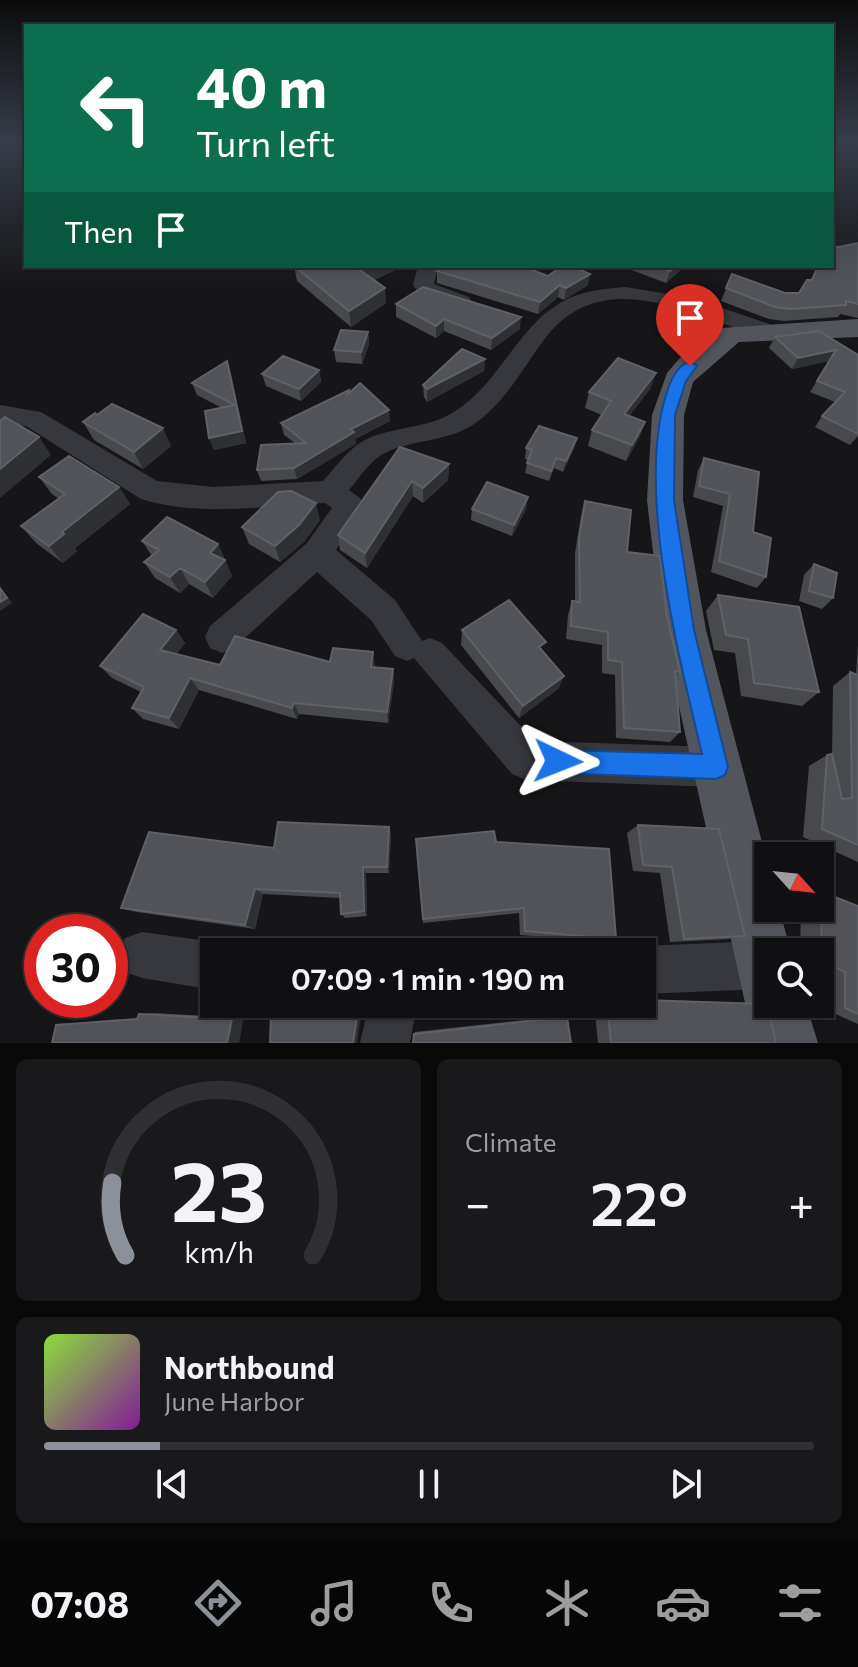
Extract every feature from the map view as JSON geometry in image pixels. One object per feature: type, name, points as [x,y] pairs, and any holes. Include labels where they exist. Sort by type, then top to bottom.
[{"type":"main road","points":[[758,938],[698,698],[673,560],[665,500],[668,415],[678,380],[731,334],[817,331],[853,340]]},
{"type":"main road","points":[[779,1018],[786,1043]]},
{"type":"street","points":[[427,268],[423,285],[429,292],[486,309]]},
{"type":"street","points":[[330,492],[374,446],[445,429],[467,417],[515,367],[544,326],[568,308],[606,293],[639,293],[689,304],[773,333]]},
{"type":"street","points":[[515,318],[544,326]]},
{"type":"street","points":[[0,414],[32,418],[151,491],[213,498],[330,492],[350,506],[317,553],[222,637]]},
{"type":"street","points":[[317,553],[383,610],[526,760],[716,767]]},
{"type":"street","points":[[142,955],[200,964]]},
{"type":"street","points":[[656,971],[754,981]]},
{"type":"street","points":[[385,1043],[390,1018]]},
{"type":"building","points":[[858,243],[858,304],[846,301],[846,305],[790,309],[775,307],[726,288],[732,274],[785,293],[799,293],[807,280],[812,280],[817,268],[834,268],[834,246]]},
{"type":"building","points":[[296,268],[365,268],[360,270],[385,288],[349,311]]},
{"type":"building","points":[[442,268],[527,268],[548,276],[559,268],[576,268],[590,274],[566,288],[560,285],[540,302],[437,271]]},
{"type":"building","points":[[423,287],[521,317],[492,338],[444,319],[436,326],[396,304]]},
{"type":"building","points":[[341,330],[368,332],[361,352],[334,350]]},
{"type":"building","points":[[819,331],[858,355],[858,434],[822,416],[845,392],[817,381],[836,350],[798,358],[775,337]]},
{"type":"building","points":[[462,349],[485,359],[427,389],[423,385]]},
{"type":"building","points":[[283,356],[319,370],[299,389],[262,374]]},
{"type":"building","points":[[618,358],[656,373],[624,414],[645,422],[632,445],[592,430],[611,401],[589,392]]},
{"type":"building","points":[[227,361],[242,431],[209,438],[205,411],[235,405],[192,383]]},
{"type":"building","points":[[360,383],[389,410],[351,429],[354,432],[294,468],[257,470],[261,445],[306,443],[281,423],[349,390],[348,394]]},
{"type":"building","points":[[112,404],[163,428],[134,452],[83,422]]},
{"type":"building","points":[[5,417],[39,437],[0,469],[0,421]]},
{"type":"building","points":[[539,426],[577,438],[566,461],[556,458],[551,471],[527,463],[532,450],[526,448]]},
{"type":"building","points":[[400,447],[449,464],[423,488],[412,481],[365,553],[338,535]]},
{"type":"building","points":[[69,456],[119,487],[49,546],[21,526],[65,494],[39,477]]},
{"type":"building","points":[[704,458],[759,472],[753,532],[771,538],[766,577],[719,561],[730,494],[699,486]]},
{"type":"building","points":[[487,482],[528,497],[514,525],[472,509]]},
{"type":"building","points":[[291,491],[316,503],[299,525],[275,546],[242,527],[278,492]]},
{"type":"building","points":[[585,501],[631,510],[627,552],[660,556],[667,617],[680,672],[675,671],[680,732],[624,728],[622,662],[608,660],[608,632],[571,626],[572,601],[580,602],[579,539]]},
{"type":"building","points":[[167,517],[218,544],[210,553],[225,560],[205,582],[180,568],[170,577],[144,562],[159,550],[142,541]]},
{"type":"building","points":[[814,564],[837,573],[833,598],[809,591]]},
{"type":"building","points":[[0,588],[7,598],[0,602]]},
{"type":"building","points":[[718,595],[799,607],[819,692],[754,683],[748,639],[726,635]]},
{"type":"building","points":[[509,600],[546,642],[539,647],[564,676],[523,706],[462,630]]},
{"type":"building","points":[[143,614],[176,630],[160,650],[220,665],[235,636],[330,662],[333,648],[373,652],[371,667],[393,669],[387,712],[294,703],[292,708],[190,678],[169,718],[132,708],[144,687],[100,666]]},
{"type":"building","points":[[850,672],[858,675],[858,845],[822,829],[827,755],[832,754],[842,799],[852,798]]},
{"type":"building","points":[[278,822],[389,827],[387,867],[363,867],[364,911],[341,914],[340,893],[255,889],[245,925],[121,908],[149,832],[274,848]]},
{"type":"building","points":[[638,825],[719,829],[745,936],[684,939],[672,867],[643,865]]},
{"type":"building","points":[[494,831],[496,842],[609,849],[616,938],[525,931],[524,908],[423,919],[416,839]]},
{"type":"building","points":[[834,897],[858,906],[858,1014],[845,1008],[845,972],[834,966],[834,938],[821,938],[822,922],[834,922]]},
{"type":"building","points":[[656,1000],[754,1004],[754,1018],[770,1018],[776,1043],[611,1043],[608,1018],[656,1018]]},
{"type":"building","points":[[139,1014],[232,1019],[227,1043],[52,1043],[56,1025],[137,1019]]},
{"type":"building","points":[[271,1018],[357,1018],[353,1043],[270,1043]]},
{"type":"building","points":[[567,1018],[571,1043],[413,1043],[414,1034]]},
{"type":"route","points":[[558,761],[716,767],[684,630],[665,500],[664,456],[668,415],[678,380],[690,366]]}]
